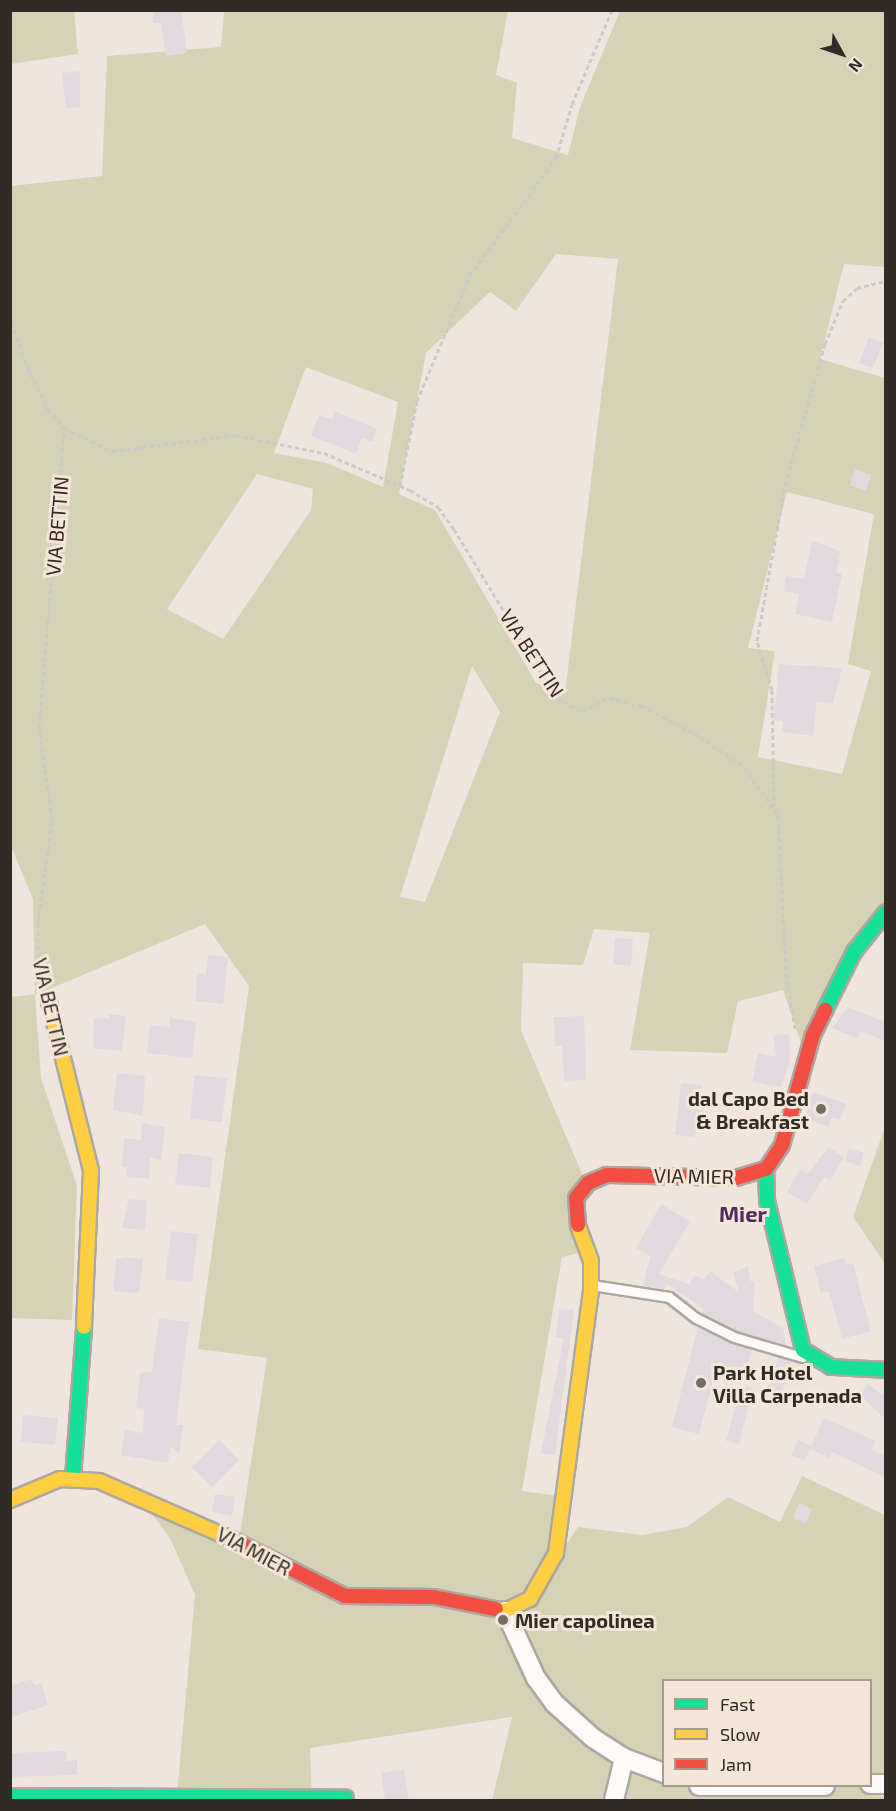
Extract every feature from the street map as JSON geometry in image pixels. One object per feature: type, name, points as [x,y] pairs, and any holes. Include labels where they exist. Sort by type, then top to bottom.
[{"type":"street","points":[[885,912],[854,952],[813,1035],[782,1145],[766,1169],[767,1201],[800,1345],[810,1358],[831,1367],[885,1370]]},
{"type":"street","name":"VIA BETTIN","points":[[49,1002],[91,1171],[92,1208],[73,1478]]},
{"type":"street","name":"VIA MIER","points":[[10,1500],[35,1486],[73,1478],[142,1496],[345,1596],[434,1597],[505,1611],[530,1599],[543,1583],[556,1553],[592,1284],[591,1261],[574,1207],[588,1183],[620,1175],[750,1177],[766,1169]]},
{"type":"street","points":[[505,1611],[536,1678],[554,1703],[593,1738],[624,1758],[662,1773]]},
{"type":"street","points":[[614,1800],[624,1758]]},
{"type":"street","points":[[10,1796],[346,1798]]},
{"type":"lane","points":[[592,1284],[669,1297],[696,1318],[734,1337],[810,1358]]},
{"type":"path","points":[[400,486],[417,401],[470,275],[556,158],[572,104],[612,10]]},
{"type":"path","points":[[796,1030],[786,973],[774,810],[772,690],[757,641],[785,485],[825,344],[843,301],[857,288],[885,281]]},
{"type":"path","name":"VIA BETTIN","points":[[10,315],[24,360],[48,409],[64,428],[112,451],[236,435],[324,453],[400,486],[438,507],[557,699],[582,711],[609,698],[642,706],[694,733],[744,767],[774,810]]},
{"type":"path","name":"VIA BETTIN","points":[[49,1002],[38,964],[38,923],[52,819],[39,728],[64,428]]},
{"type":"shaded area","points":[[11,10],[74,11],[78,54],[11,64]]},
{"type":"shaded area","points":[[224,11],[508,11],[496,75],[517,83],[512,138],[568,155],[580,107],[620,11],[885,11],[885,267],[844,264],[820,359],[885,378],[885,908],[802,1046],[783,990],[738,1001],[727,1053],[630,1050],[650,933],[594,929],[583,965],[523,963],[521,1030],[585,1181],[586,1251],[562,1257],[522,1491],[567,1497],[559,1556],[578,1527],[642,1535],[687,1527],[728,1497],[780,1522],[802,1476],[885,1515],[885,1800],[492,1800],[512,1717],[310,1748],[312,1800],[177,1794],[195,1595],[170,1538],[141,1500],[237,1554],[267,1358],[198,1349],[249,986],[205,924],[35,995],[41,1078],[77,1186],[72,1320],[11,1318],[11,997],[35,994],[33,899],[10,844],[11,186],[102,176],[107,56],[221,47]],"holes":[[[556,254],[618,259],[565,693],[536,683],[435,510],[399,494],[426,353],[490,292],[516,311]],[[306,367],[398,402],[383,487],[327,463],[274,453]],[[257,474],[313,489],[311,510],[223,639],[167,609]],[[787,492],[874,514],[848,664],[871,671],[842,774],[758,757],[775,651],[748,648]],[[472,666],[500,712],[425,902],[400,897]]]},
{"type":"shaded area","points":[[885,1127],[885,1264],[853,1217]]},
{"type":"building","points":[[153,10],[181,10],[187,53],[166,56],[161,23],[153,23]]},
{"type":"building","points":[[80,71],[80,107],[66,109],[62,73]]},
{"type":"building","points":[[869,337],[883,343],[873,368],[859,363]]},
{"type":"building","points":[[335,411],[377,429],[372,442],[362,438],[356,454],[311,436],[319,415],[332,419]]},
{"type":"building","points":[[855,469],[871,475],[866,491],[850,485]]},
{"type":"building","points":[[812,541],[841,551],[836,572],[842,574],[832,622],[795,614],[799,594],[784,591],[786,576],[804,579]]},
{"type":"building","points":[[779,664],[842,668],[833,704],[817,702],[813,736],[782,732],[783,721],[774,720]]},
{"type":"building","points":[[615,938],[633,939],[631,966],[613,964]]},
{"type":"building","points":[[208,955],[228,957],[223,1004],[196,1001],[197,973],[206,974]]},
{"type":"building","points":[[848,1007],[885,1022],[885,1041],[861,1031],[858,1039],[832,1028]]},
{"type":"building","points":[[109,1014],[126,1016],[122,1051],[93,1048],[94,1018],[109,1019]]},
{"type":"building","points":[[584,1016],[586,1080],[564,1081],[562,1046],[555,1046],[554,1017]]},
{"type":"building","points":[[170,1018],[196,1022],[192,1058],[147,1053],[150,1025],[169,1027]]},
{"type":"building","points":[[789,1034],[790,1060],[781,1087],[752,1082],[758,1053],[776,1057],[774,1035]]},
{"type":"building","points":[[117,1073],[145,1076],[143,1116],[113,1110]]},
{"type":"building","points":[[194,1075],[227,1078],[222,1122],[190,1119]]},
{"type":"building","points":[[681,1083],[702,1085],[701,1095],[708,1096],[695,1137],[675,1135]]},
{"type":"building","name":"dal Capo Bed & Breakfast","points":[[813,1092],[846,1104],[840,1120],[832,1117],[829,1127],[805,1118]]},
{"type":"building","points":[[142,1123],[165,1127],[161,1160],[150,1158],[149,1179],[126,1177],[127,1167],[122,1167],[124,1138],[141,1140]]},
{"type":"building","points":[[828,1147],[844,1157],[830,1181],[824,1177],[807,1204],[787,1192],[800,1169],[808,1174]]},
{"type":"building","points":[[849,1148],[864,1153],[860,1166],[845,1161]]},
{"type":"building","points":[[179,1153],[213,1157],[210,1188],[175,1184]]},
{"type":"building","points":[[129,1199],[147,1201],[145,1230],[122,1228]]},
{"type":"building","points":[[661,1204],[690,1221],[659,1274],[689,1284],[695,1275],[704,1280],[710,1271],[739,1292],[733,1273],[748,1266],[750,1281],[755,1281],[753,1311],[783,1328],[787,1346],[736,1331],[702,1313],[704,1309],[666,1283],[664,1289],[643,1286],[650,1256],[636,1248]]},
{"type":"building","points":[[171,1231],[198,1234],[192,1282],[165,1279]]},
{"type":"building","points":[[127,1257],[143,1259],[139,1293],[113,1291],[116,1259]]},
{"type":"building","points":[[844,1258],[846,1265],[853,1263],[871,1331],[842,1339],[829,1291],[821,1293],[814,1266]]},
{"type":"building","points":[[559,1309],[574,1310],[555,1455],[541,1453],[564,1338],[556,1337]]},
{"type":"building","points":[[159,1318],[189,1322],[176,1425],[183,1425],[179,1454],[171,1446],[168,1463],[121,1455],[125,1430],[143,1433],[144,1409],[136,1408],[140,1373],[152,1372]]},
{"type":"building","points":[[698,1327],[752,1349],[744,1377],[716,1370],[699,1434],[672,1427]]},
{"type":"building","points":[[778,1357],[792,1361],[780,1398],[767,1394]]},
{"type":"building","points":[[868,1384],[882,1395],[885,1390],[885,1419],[860,1395]]},
{"type":"building","points":[[741,1385],[753,1388],[739,1444],[726,1441]]},
{"type":"building","points":[[23,1415],[58,1418],[55,1445],[21,1442]]},
{"type":"building","points":[[824,1418],[876,1441],[872,1450],[885,1456],[885,1477],[832,1452],[830,1458],[810,1449],[805,1461],[791,1455],[798,1440],[811,1446]]},
{"type":"building","points":[[219,1440],[239,1460],[212,1487],[192,1467]]},
{"type":"building","points":[[215,1494],[235,1497],[232,1516],[212,1512]]},
{"type":"building","points":[[799,1503],[812,1509],[806,1524],[793,1518]]},
{"type":"building","points":[[31,1679],[35,1685],[41,1683],[48,1705],[10,1718],[10,1686]]},
{"type":"building","points":[[66,1751],[67,1761],[77,1760],[77,1775],[10,1777],[10,1753]]},
{"type":"building","points":[[404,1769],[409,1800],[385,1800],[381,1773]]},
{"type":"traffic: fast","points":[[825,1010],[854,952],[886,912]]},
{"type":"traffic: fast","points":[[766,1169],[767,1201],[803,1350],[831,1367],[886,1370]]},
{"type":"traffic: fast","points":[[73,1478],[84,1327]]},
{"type":"traffic: fast","points":[[10,1796],[346,1798]]},
{"type":"traffic: slow","points":[[49,1002],[91,1171],[84,1327]]},
{"type":"traffic: slow","points":[[496,1609],[505,1611],[530,1599],[556,1553],[591,1292],[591,1261],[578,1225]]},
{"type":"traffic: slow","points":[[10,1500],[60,1479],[99,1481],[234,1540]]},
{"type":"traffic: jam","points":[[578,1225],[576,1198],[588,1183],[607,1175],[736,1178],[766,1169],[782,1145],[813,1035],[825,1010]]},
{"type":"traffic: jam","points":[[234,1540],[345,1596],[434,1597],[496,1609]]},
{"type":"place","name":"dal Capo Bed & Breakfast","points":[[821,1109]]},
{"type":"place","name":"Park Hotel Villa Carpenada","points":[[701,1383]]},
{"type":"place","name":"Mier capolinea","points":[[503,1620]]},
{"type":"district","name":"Mier","points":[[743,1214]]}]
